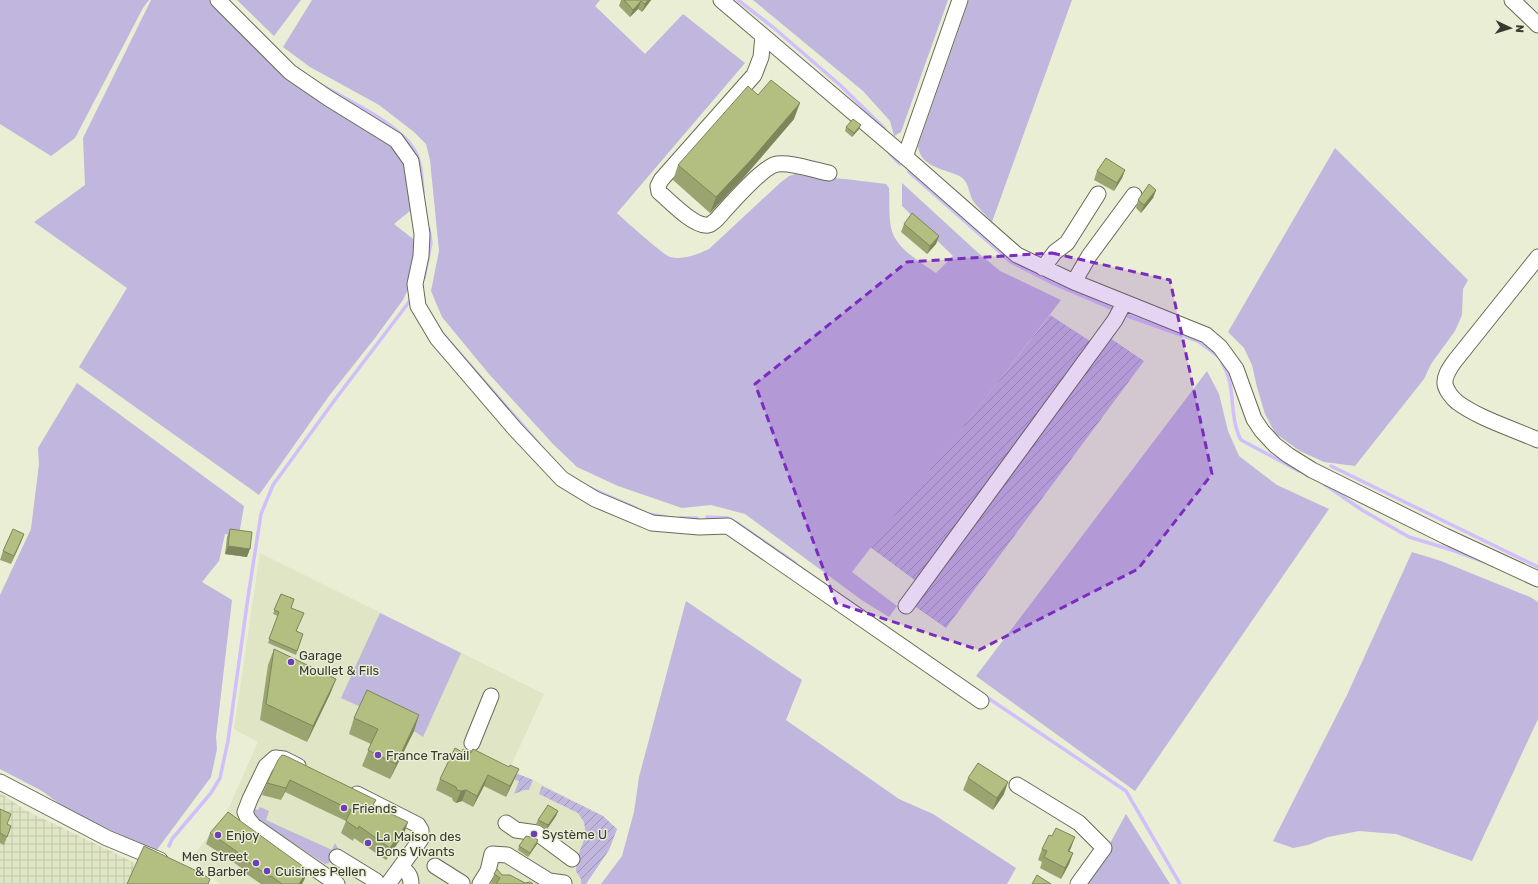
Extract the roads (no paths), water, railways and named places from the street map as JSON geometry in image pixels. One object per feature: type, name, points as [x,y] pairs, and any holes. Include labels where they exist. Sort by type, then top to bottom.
[{"type":"street","points":[[218,0],[290,72],[328,98],[396,140],[411,160],[422,234],[421,256],[415,284],[418,306],[437,338],[515,429],[562,479],[595,499],[652,523],[699,527],[728,526],[981,701]]},
{"type":"street","points":[[721,0],[1018,255],[1074,282],[1206,335],[1220,347],[1236,369],[1254,419],[1262,432],[1275,445],[1319,473],[1445,536],[1538,579]]},
{"type":"street","points":[[905,157],[960,0]]},
{"type":"street","points":[[1512,0],[1538,25]]},
{"type":"street","points":[[763,36],[761,57],[754,75],[661,180],[658,186],[659,192],[696,223],[710,225],[760,174],[775,164],[784,164],[829,173]]},
{"type":"street","points":[[1043,268],[1055,252],[1067,243],[1098,194]]},
{"type":"street","points":[[1074,282],[1090,256],[1134,195]]},
{"type":"street","points":[[1538,257],[1454,362],[1448,371],[1445,383],[1448,392],[1456,401],[1479,415],[1538,440]]},
{"type":"street","points":[[906,606],[1115,320],[1124,303]]},
{"type":"street","points":[[472,743],[491,696]]},
{"type":"street","points":[[311,772],[284,759],[275,758],[266,766],[245,812],[248,819],[254,826],[329,882]]},
{"type":"street","points":[[0,782],[107,838],[171,864]]},
{"type":"street","points":[[1017,786],[1079,823],[1104,848],[1078,884]]},
{"type":"street","points":[[337,857],[382,882],[400,867],[421,838],[421,830],[418,825],[344,788]]},
{"type":"street","points":[[506,823],[516,830],[537,833],[572,859]]},
{"type":"street","points":[[480,884],[488,871],[492,854],[507,855],[549,881],[564,884]]},
{"type":"street","points":[[435,866],[462,883]]},
{"type":"street","points":[[400,867],[408,873],[411,878],[411,884]]},
{"type":"waterway","points":[[738,0],[774,28],[840,85],[884,128],[886,133]]},
{"type":"waterway","points":[[323,86],[373,114],[408,141],[415,151],[419,161],[423,193]]},
{"type":"waterway","points":[[888,150],[900,164]]},
{"type":"waterway","points":[[909,172],[1011,262],[1054,284],[1113,309]]},
{"type":"waterway","points":[[424,278],[431,243],[429,229]]},
{"type":"waterway","points":[[169,846],[172,839],[211,793],[220,778],[228,741],[261,514],[273,485],[412,298]]},
{"type":"waterway","points":[[1128,316],[1198,341],[1218,356]]},
{"type":"waterway","points":[[442,333],[539,444]]},
{"type":"waterway","points":[[1222,363],[1227,372],[1237,431],[1241,440],[1299,471]]},
{"type":"waterway","points":[[1331,466],[1538,567]]},
{"type":"waterway","points":[[1324,484],[1362,510],[1409,537],[1485,562]]},
{"type":"waterway","points":[[588,487],[636,508]]},
{"type":"waterway","points":[[648,514],[666,517]]},
{"type":"waterway","points":[[707,517],[728,518],[795,563]]},
{"type":"waterway","points":[[680,518],[697,518]]},
{"type":"waterway","points":[[985,696],[1126,791],[1180,884]]},
{"type":"place","name":"Garage Moullet & Fils","points":[[291,662]]},
{"type":"place","name":"France Travail","points":[[378,755]]},
{"type":"place","name":"Friends","points":[[344,808]]},
{"type":"place","name":"Système U","points":[[534,834]]},
{"type":"place","name":"Enjoy","points":[[218,835]]},
{"type":"place","name":"La Maison des Bons Vivants","points":[[368,843]]},
{"type":"place","name":"Men Street & Barber","points":[[256,863]]},
{"type":"place","name":"Cuisines Pellen","points":[[267,871]]}]
